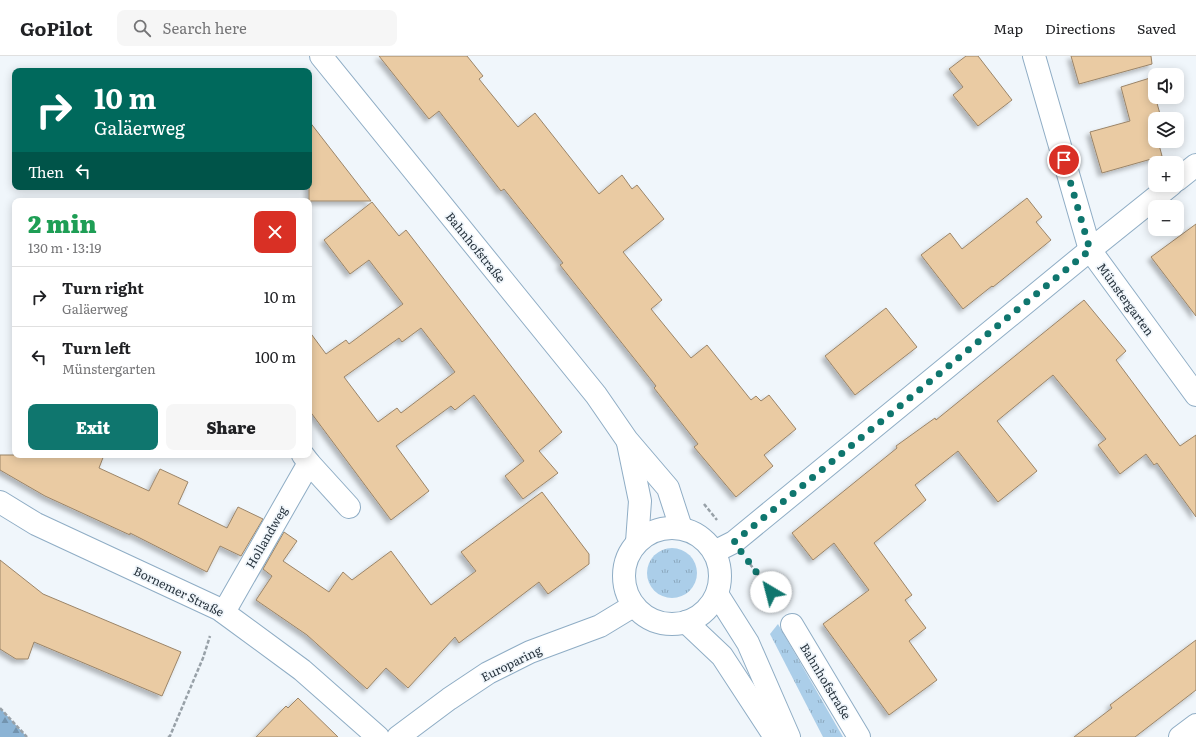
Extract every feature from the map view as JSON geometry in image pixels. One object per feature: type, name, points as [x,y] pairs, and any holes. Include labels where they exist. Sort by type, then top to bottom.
[{"type":"street","name":"Bahnhofstraße","points":[[321,56],[596,395],[628,440],[668,488],[681,528]]},
{"type":"street","name":"Münstergarten","points":[[1034,56],[1090,250],[1196,396]]},
{"type":"street","points":[[1184,174],[1196,165]]},
{"type":"street","points":[[714,552],[734,542],[1162,192]]},
{"type":"street","name":"Bahnhofstraße","points":[[628,440],[640,501],[637,542]]},
{"type":"street","name":"Hollandweg","points":[[221,610],[306,459],[349,507]]},
{"type":"street","name":"Bornemer Straße","points":[[0,502],[36,524],[221,610],[302,670],[378,737]]},
{"type":"street","name":"Bahnhofstraße","points":[[665,528],[681,528],[694,533],[705,541],[714,552],[719,566],[720,580],[717,594],[710,606],[699,616],[686,622],[668,625],[648,619],[633,606],[626,593],[623,580],[624,566],[629,553],[637,542],[650,533],[665,528]]},
{"type":"street","points":[[717,594],[748,643],[789,737]]},
{"type":"street","name":"Europaring","points":[[398,737],[449,699],[488,673],[530,652],[600,626],[633,606]]},
{"type":"street","points":[[686,622],[722,656],[775,737]]},
{"type":"street","name":"Bahnhofstraße","points":[[792,625],[859,737]]},
{"type":"street","points":[[1180,737],[1196,725]]},
{"type":"path","points":[[734,542],[781,604]]},
{"type":"path","points":[[168,737],[170,736],[203,658],[221,610]]},
{"type":"path","points":[[0,708],[27,737]]},
{"type":"green space","points":[[667,548],[677,548],[690,555],[697,568],[697,578],[690,591],[677,598],[667,598],[658,594],[651,587],[647,578],[647,568],[651,559],[658,552]]},
{"type":"green space","points":[[778,624],[843,737],[823,737],[770,634]]},
{"type":"green space","points":[[0,708],[27,737],[0,737]]},
{"type":"building","points":[[379,56],[467,56],[483,76],[479,79],[518,127],[535,113],[599,194],[622,175],[632,189],[637,185],[664,219],[623,252],[662,300],[651,309],[691,358],[707,345],[751,400],[756,396],[761,401],[769,395],[796,429],[764,455],[773,466],[736,497],[694,447],[698,444],[654,388],[656,386],[560,265],[563,263],[504,189],[501,191],[439,111],[429,119]]},
{"type":"building","points":[[966,56],[978,56],[1012,100],[978,126],[953,95],[963,87],[949,69]]},
{"type":"building","points":[[1071,56],[1151,56],[1152,64],[1079,84]]},
{"type":"building","points":[[1148,79],[1148,104],[1157,104],[1159,112],[1148,112],[1148,148],[1160,148],[1162,156],[1148,156],[1148,160],[1102,173],[1090,132],[1130,121],[1121,87]]},
{"type":"building","points":[[312,125],[371,201],[312,201],[312,198],[309,198],[309,190],[312,190]]},
{"type":"building","points":[[1027,198],[1042,217],[1036,222],[1051,240],[963,309],[921,255],[950,233],[962,249]]},
{"type":"building","points":[[372,202],[399,236],[406,230],[562,432],[539,451],[558,473],[523,499],[505,476],[524,461],[474,395],[455,410],[451,406],[396,446],[429,491],[391,520],[312,414],[312,335],[326,354],[346,340],[349,344],[403,304],[369,260],[350,274],[324,240]],"holes":[[[421,328],[455,372],[401,413],[397,408],[378,422],[344,377],[399,338],[402,342]]]},
{"type":"building","points":[[1196,224],[1196,316],[1151,257],[1180,236],[1184,236],[1184,233]]},
{"type":"building","points":[[1084,300],[1126,351],[1116,360],[1180,446],[1196,435],[1196,517],[1157,463],[1154,465],[1146,454],[1120,474],[1098,445],[1106,439],[1053,375],[997,421],[1037,471],[998,502],[958,451],[915,485],[926,500],[874,543],[912,595],[905,600],[926,628],[909,641],[937,680],[889,715],[823,624],[869,590],[834,543],[813,560],[792,533],[897,448],[896,446],[935,418],[936,420]]},
{"type":"building","points":[[886,308],[917,347],[855,395],[825,356]]},
{"type":"building","points":[[0,455],[12,455],[12,458],[103,458],[99,468],[149,491],[160,469],[188,482],[178,504],[227,528],[238,507],[263,519],[241,556],[220,546],[207,572],[130,533],[130,535],[45,496],[0,470]]},
{"type":"building","points":[[542,492],[589,554],[589,564],[548,594],[539,582],[459,643],[455,637],[408,688],[386,668],[367,689],[307,635],[256,600],[272,576],[263,569],[284,532],[297,541],[283,561],[329,592],[343,572],[352,580],[391,551],[431,605],[476,571],[461,552]]},
{"type":"building","points":[[0,560],[43,594],[181,652],[162,696],[34,642],[28,659],[16,659],[0,649]]},
{"type":"building","points":[[1196,640],[1196,690],[1135,737],[1074,737],[1112,708],[1110,705]]},
{"type":"building","points":[[298,698],[338,737],[256,737],[286,706],[288,708]]},
{"type":"route","points":[[771,592],[734,542],[1090,250],[1064,160]]}]
